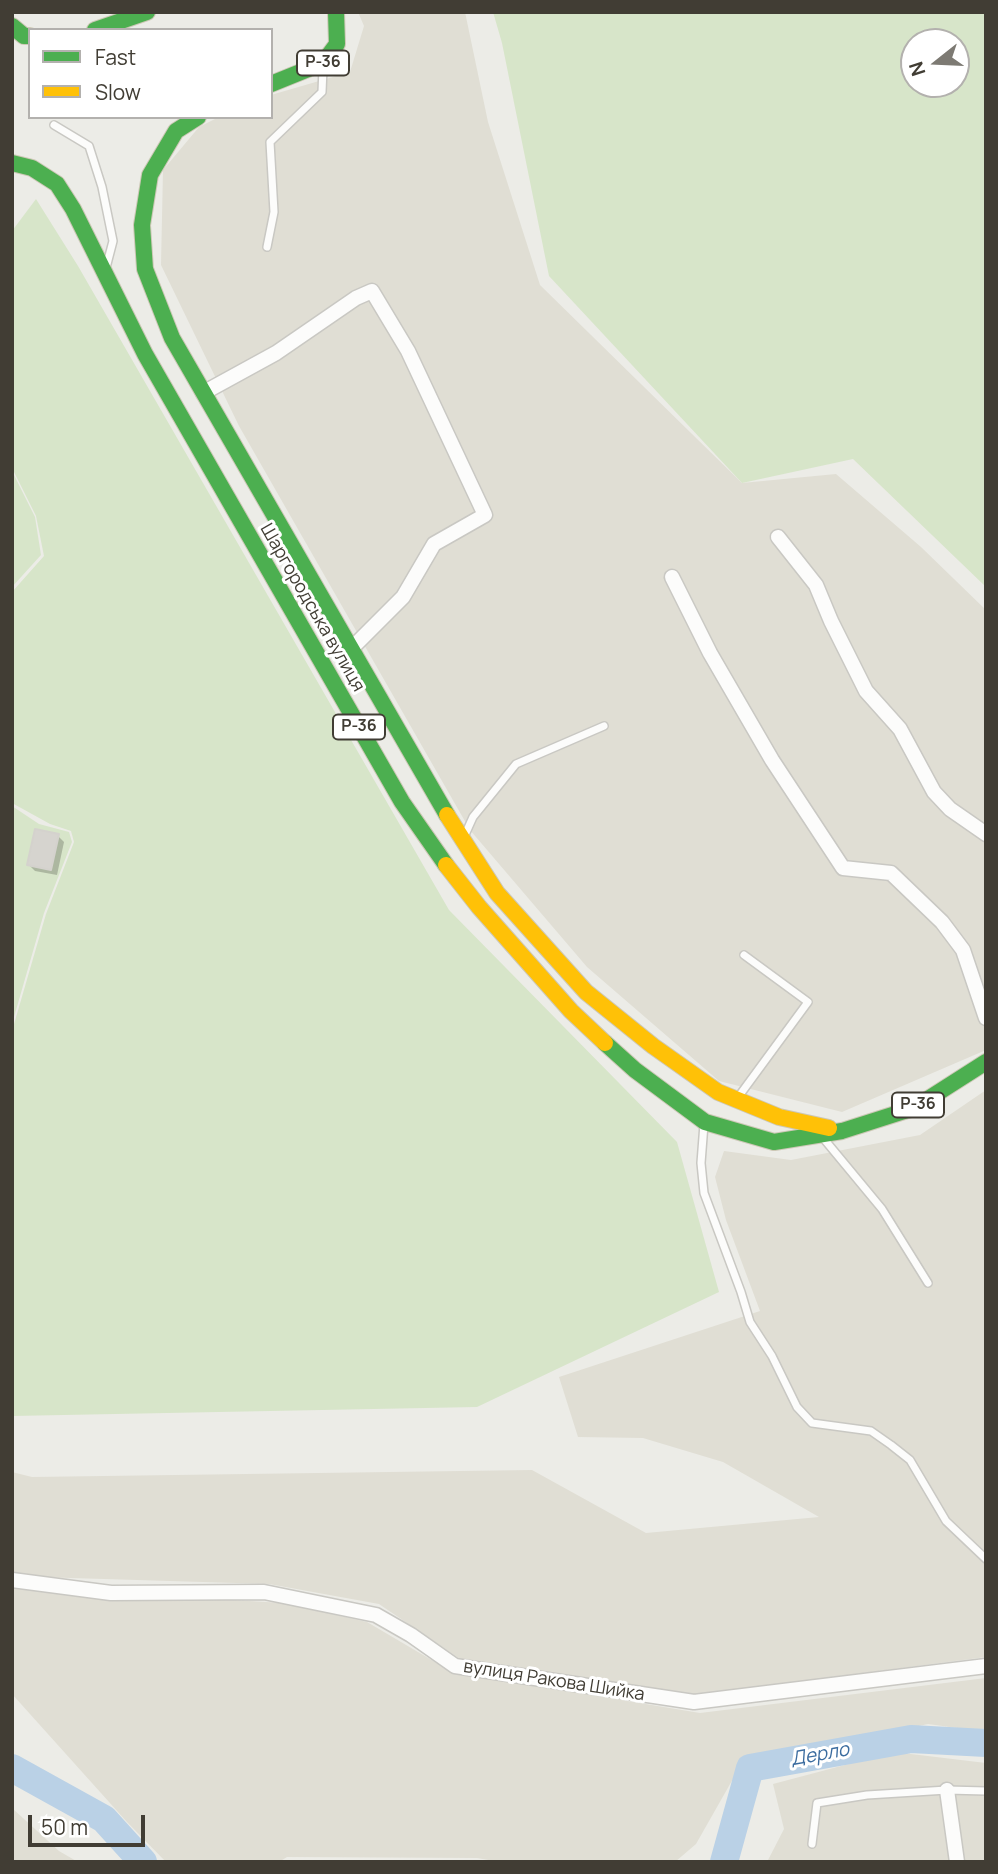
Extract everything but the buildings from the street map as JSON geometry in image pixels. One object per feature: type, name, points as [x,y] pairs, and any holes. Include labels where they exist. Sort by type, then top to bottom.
[{"type":"main road","points":[[101,28],[147,12]]},
{"type":"main road","name":"Р-36","points":[[273,82],[324,63],[337,44],[336,12]]},
{"type":"main road","points":[[12,26],[23,36],[28,36]]},
{"type":"main road","name":"Шаргородська вулиця","points":[[195,119],[176,131],[150,175],[142,225],[145,269],[172,338],[350,650],[463,841],[497,893],[586,992],[653,1046],[718,1092],[779,1117],[842,1131]]},
{"type":"main road","name":"Шаргородська вулиця","points":[[12,163],[32,168],[57,184],[73,209],[145,354],[402,802],[438,856],[479,907],[571,1011],[635,1070],[705,1122],[774,1142],[842,1131],[914,1108],[986,1062]]},
{"type":"street","points":[[203,393],[276,353],[356,298],[372,291],[408,351],[485,515],[434,544],[403,597],[350,650]]},
{"type":"street","points":[[778,537],[816,585],[866,691],[900,729],[934,792],[950,809],[986,834]]},
{"type":"street","points":[[672,577],[710,653],[772,760],[835,857],[843,868],[891,873],[942,922],[963,950],[986,1018]]},
{"type":"street","name":"вулиця Ракова Шийка","points":[[12,1578],[111,1593],[264,1592],[376,1615],[411,1635],[455,1666],[694,1702],[986,1666]]},
{"type":"street","points":[[947,1790],[957,1862]]},
{"type":"lane","points":[[267,247],[274,212],[270,142],[322,92],[324,63]]},
{"type":"lane","points":[[54,125],[89,146],[102,187],[113,241],[105,273]]},
{"type":"lane","points":[[463,841],[473,817],[516,764],[604,726]]},
{"type":"lane","points":[[736,1100],[808,1002],[744,955]]},
{"type":"lane","points":[[705,1122],[701,1163],[704,1193],[750,1322],[772,1356],[797,1407],[812,1423],[871,1431],[910,1460],[946,1521],[986,1559]]},
{"type":"lane","points":[[820,1134],[882,1209],[928,1283]]},
{"type":"lane","points":[[812,1844],[817,1803],[867,1795],[947,1790],[986,1791]]},
{"type":"shaded area","points":[[358,12],[465,12],[488,122],[540,285],[742,483],[836,474],[921,547],[986,610],[986,1050],[842,1112],[719,1081],[587,967],[470,830],[239,426],[161,265],[163,170],[199,127],[215,119],[273,119],[273,94],[350,72],[364,26]]},
{"type":"shaded area","points":[[986,1090],[986,1657],[694,1695],[460,1659],[379,1604],[269,1584],[12,1575],[12,1472],[32,1477],[532,1470],[646,1533],[819,1517],[723,1462],[643,1438],[578,1437],[559,1377],[760,1311],[726,1220],[715,1177],[724,1151],[791,1160],[920,1135]]},
{"type":"shaded area","points":[[12,1587],[283,1603],[367,1622],[452,1672],[700,1713],[986,1678],[986,1732],[928,1724],[742,1763],[696,1844],[675,1862],[500,1862],[477,1858],[287,1857],[279,1862],[166,1862],[12,1694]]},
{"type":"shaded area","points":[[894,1752],[986,1763],[986,1862],[767,1862],[784,1829],[773,1784]]},
{"type":"shaded area","points":[[12,1808],[59,1851],[78,1862],[12,1862]]},
{"type":"green space","points":[[493,12],[986,12],[986,587],[853,459],[742,483],[549,276],[502,43]]},
{"type":"green space","points":[[36,199],[78,266],[449,910],[677,1142],[719,1292],[477,1407],[12,1416],[12,1031],[46,914],[74,842],[71,831],[50,824],[12,803],[12,592],[44,556],[36,516],[12,468],[12,231]]},
{"type":"green space","points":[[12,471],[35,517],[41,555],[12,587]]},
{"type":"green space","points":[[12,806],[39,824],[69,832],[72,842],[44,913],[12,1024]]},
{"type":"waterway","name":"Дерло","points":[[724,1862],[750,1768],[911,1739],[986,1743]]},
{"type":"waterway","name":"Дерло","points":[[12,1768],[104,1819],[143,1862]]},
{"type":"traffic: fast","points":[[101,28],[147,12]]},
{"type":"traffic: fast","points":[[273,83],[323,63],[337,44],[336,12]]},
{"type":"traffic: fast","points":[[12,26],[24,36],[28,36]]},
{"type":"traffic: fast","points":[[195,119],[176,131],[150,175],[142,225],[145,269],[172,338],[447,815]]},
{"type":"traffic: fast","points":[[12,163],[32,168],[57,184],[73,209],[145,354],[402,802],[446,865]]},
{"type":"traffic: fast","points":[[605,1043],[635,1070],[705,1122],[774,1142],[842,1131],[914,1108],[986,1062]]},
{"type":"traffic: slow","points":[[447,815],[497,893],[586,992],[653,1046],[718,1092],[779,1117],[829,1128]]},
{"type":"traffic: slow","points":[[446,865],[479,907],[571,1011],[605,1043]]}]
